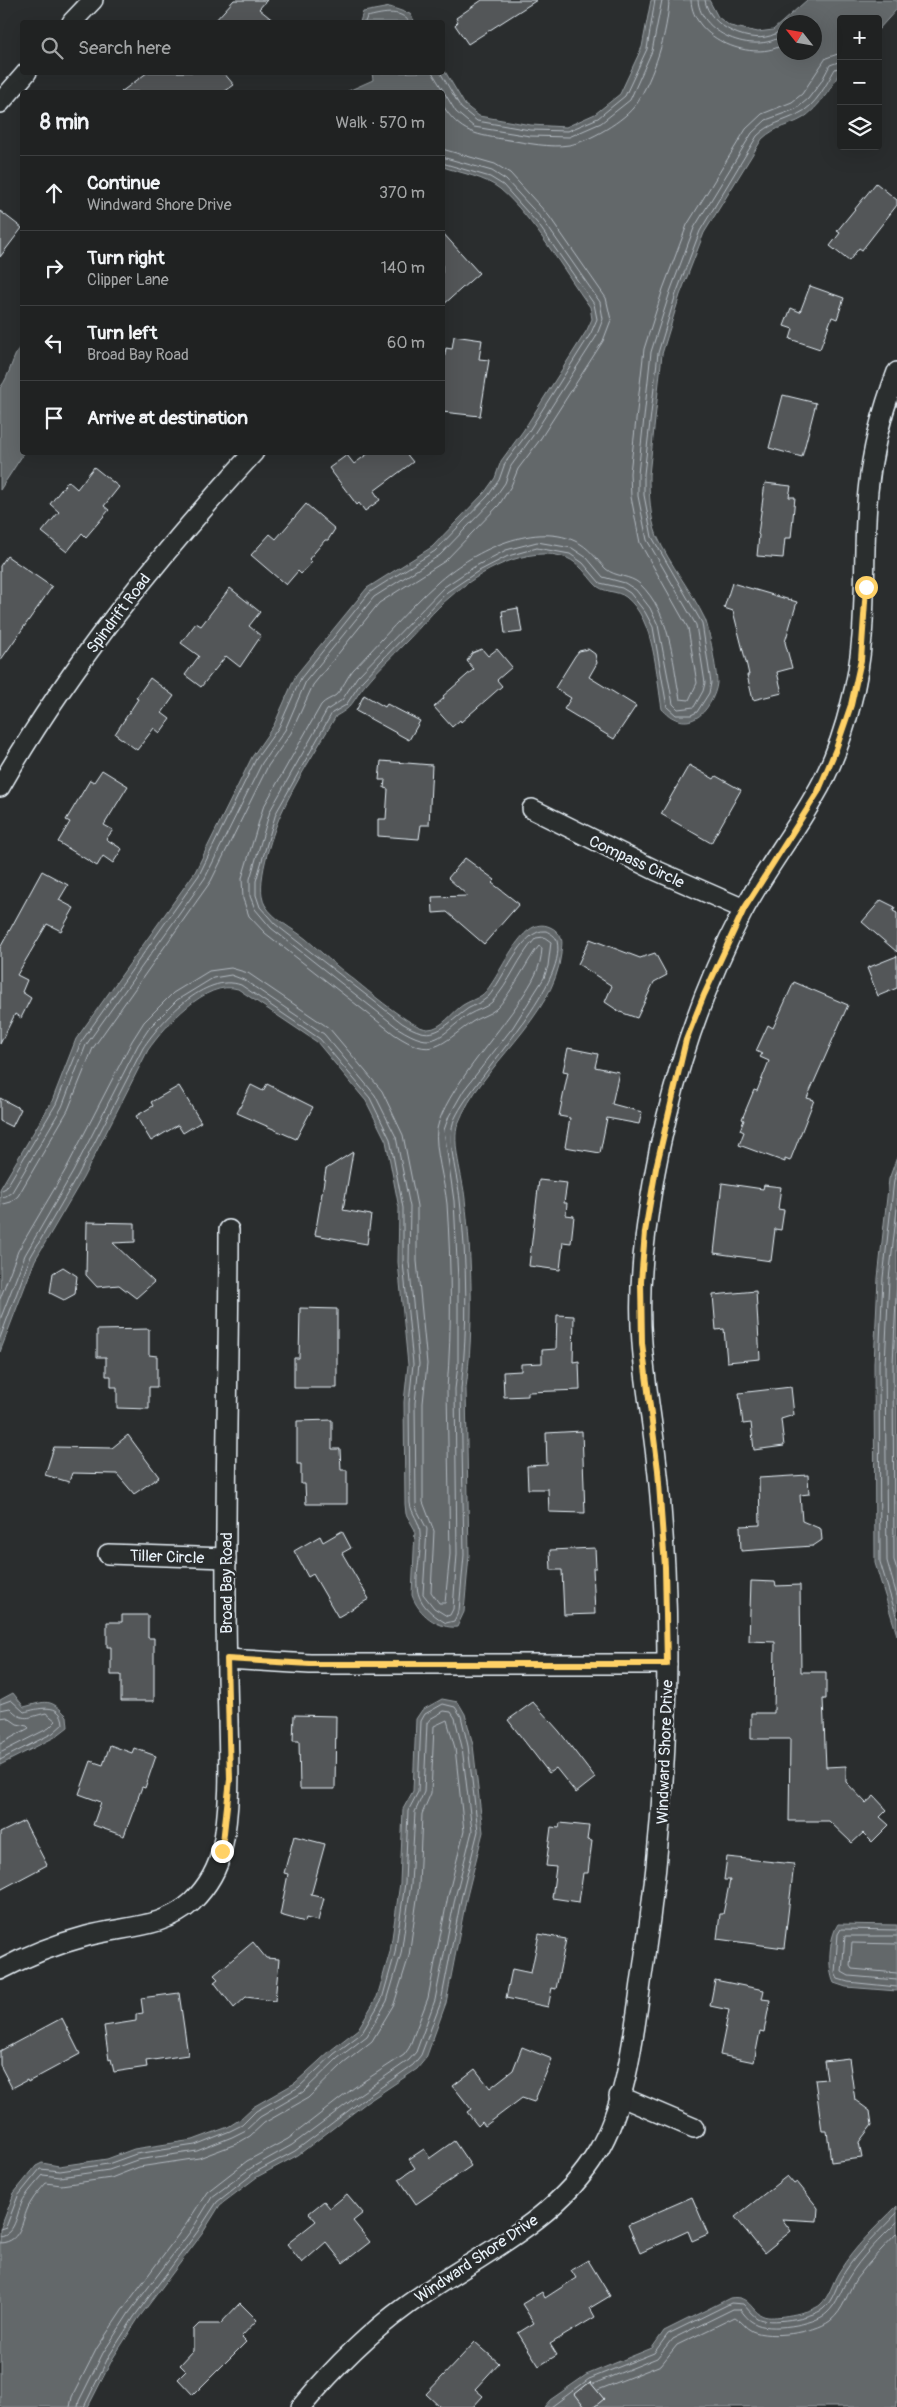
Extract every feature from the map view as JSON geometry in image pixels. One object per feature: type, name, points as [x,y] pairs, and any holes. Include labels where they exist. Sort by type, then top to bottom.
[{"type":"street","points":[[74,20],[93,0]]},
{"type":"street","points":[[0,103],[24,75]]},
{"type":"street","name":"Windward Shore Drive","points":[[301,2407],[361,2342],[401,2310],[515,2234],[552,2204],[578,2178],[596,2154],[610,2127],[631,2047],[660,1837],[667,1664],[665,1567],[658,1470],[642,1343],[641,1282],[645,1232],[656,1168],[686,1040],[704,995],[744,909],[818,792],[836,749],[851,705],[861,660],[866,587],[867,496],[872,460],[882,416],[897,372]]},
{"type":"street","name":"Spindrift Road","points":[[0,787],[60,692],[130,595],[189,523],[251,455]]},
{"type":"street","name":"Compass Circle","points":[[532,809],[654,870],[744,909]]},
{"type":"street","name":"Broad Bay Road","points":[[0,1970],[55,1945],[90,1935],[159,1921],[172,1916],[190,1904],[203,1890],[213,1874],[222,1851],[230,1779],[226,1558],[229,1230]]},
{"type":"street","name":"Tiller Circle","points":[[108,1554],[226,1558]]},
{"type":"street","points":[[227,1659],[310,1664],[667,1664]]},
{"type":"street","points":[[619,2096],[694,2128]]},
{"type":"water","points":[[651,0],[709,0],[718,17],[730,26],[758,32],[773,30],[777,26],[777,60],[822,60],[822,15],[790,15],[807,0],[897,0],[897,9],[882,26],[882,15],[837,15],[836,79],[820,102],[808,114],[798,121],[767,134],[762,139],[704,233],[680,295],[662,354],[649,475],[651,514],[662,547],[707,624],[717,683],[713,698],[707,708],[700,716],[687,721],[669,716],[662,709],[656,665],[649,634],[636,607],[626,597],[598,587],[579,566],[567,558],[552,554],[537,554],[505,562],[475,578],[444,602],[375,673],[350,705],[336,716],[286,803],[265,861],[262,897],[265,905],[273,915],[306,939],[389,1008],[411,1023],[428,1029],[438,1026],[463,1005],[482,995],[512,950],[529,930],[539,925],[550,927],[557,931],[562,940],[561,954],[555,977],[545,999],[531,1021],[482,1082],[468,1103],[456,1132],[464,1190],[471,1270],[470,1342],[466,1388],[469,1555],[464,1612],[457,1627],[450,1627],[436,1623],[424,1614],[412,1595],[415,1530],[406,1514],[405,1504],[404,1402],[408,1365],[398,1262],[399,1208],[386,1141],[366,1101],[317,1042],[238,989],[226,988],[213,991],[187,1007],[165,1029],[148,1050],[83,1178],[35,1260],[0,1352],[0,1189],[52,1101],[76,1039],[195,872],[252,757],[274,725],[296,675],[367,588],[432,547],[485,492],[495,478],[501,461],[523,431],[587,330],[592,319],[590,307],[548,245],[512,201],[500,189],[487,181],[445,168],[445,90],[350,90],[373,80],[372,75],[445,75],[445,71],[465,105],[479,116],[531,125],[566,127],[595,114],[620,94],[642,47]]},
{"type":"water","points":[[390,7],[410,14],[414,20],[361,20],[363,12]]},
{"type":"water","points":[[20,347],[20,455],[23,455],[0,490],[0,388],[7,377]]},
{"type":"water","points":[[897,1157],[897,1635],[875,1563],[874,1363],[878,1278],[889,1179]]},
{"type":"water","points":[[13,1693],[24,1707],[43,1702],[56,1706],[67,1716],[68,1727],[55,1737],[0,1765],[0,1700]]},
{"type":"water","points":[[442,1699],[458,1702],[465,1714],[473,1745],[483,1832],[466,1900],[446,2003],[426,2058],[417,2069],[366,2103],[298,2155],[257,2177],[220,2205],[202,2234],[138,2319],[113,2358],[88,2407],[0,2407],[0,2230],[14,2193],[36,2166],[42,2163],[59,2166],[107,2159],[134,2149],[193,2140],[228,2127],[253,2107],[295,2083],[331,2050],[358,2029],[377,1997],[390,1952],[400,1883],[403,1809],[413,1791],[416,1719],[422,1710]]},
{"type":"water","points":[[838,1924],[897,1925],[897,1991],[846,1987],[834,1983],[830,1969],[830,1953]]},
{"type":"water","points":[[897,2206],[897,2407],[544,2407],[550,2400],[586,2375],[652,2348],[664,2331],[730,2298],[743,2299],[758,2313],[768,2317],[796,2314],[816,2308],[826,2298],[839,2272],[852,2254]]},
{"type":"building","points":[[234,0],[267,0],[259,9],[273,20],[216,20]]},
{"type":"building","points":[[482,0],[537,0],[468,44],[455,25],[458,22],[456,18]]},
{"type":"building","points":[[144,75],[226,75],[234,85],[227,90],[124,90]]},
{"type":"building","points":[[876,183],[897,200],[897,205],[862,250],[859,248],[849,261],[830,246],[840,233],[837,231]]},
{"type":"building","points":[[0,211],[20,226],[20,231],[0,257]]},
{"type":"building","points":[[445,235],[479,273],[445,303]]},
{"type":"building","points":[[810,286],[844,298],[837,319],[832,317],[820,349],[790,339],[793,329],[784,326],[791,308],[800,312]]},
{"type":"building","points":[[454,336],[482,340],[479,359],[489,360],[480,416],[445,412],[445,354],[446,348],[452,349]]},
{"type":"building","points":[[783,395],[816,403],[802,457],[769,448]]},
{"type":"building","points":[[347,455],[354,464],[366,455],[407,455],[413,462],[374,491],[380,500],[365,511],[359,503],[357,505],[329,468]]},
{"type":"building","points":[[94,467],[119,487],[104,506],[109,510],[86,537],[82,533],[67,552],[42,532],[59,512],[50,504],[68,481],[77,489]]},
{"type":"building","points":[[765,483],[791,486],[789,497],[795,497],[791,538],[785,538],[783,558],[757,556]]},
{"type":"building","points":[[306,504],[335,529],[328,540],[325,540],[309,559],[312,562],[301,574],[298,571],[286,585],[251,555],[270,534],[276,539]]},
{"type":"building","points":[[7,556],[52,587],[0,661],[0,566]]},
{"type":"building","points":[[732,583],[797,602],[785,642],[792,668],[777,672],[782,693],[753,700],[747,675],[749,675],[747,666],[733,611],[724,608]]},
{"type":"building","points":[[230,588],[260,612],[249,626],[261,636],[240,667],[226,656],[201,687],[185,675],[199,656],[181,643],[196,623],[201,626]]},
{"type":"building","points":[[518,608],[522,632],[505,634],[502,611]]},
{"type":"building","points":[[482,649],[488,656],[497,649],[512,667],[497,680],[502,686],[461,722],[460,720],[452,727],[434,707],[444,698],[443,696],[474,669],[467,661],[472,653]]},
{"type":"building","points":[[588,649],[595,654],[597,663],[589,677],[636,706],[614,739],[564,709],[571,698],[555,688],[579,651]]},
{"type":"building","points":[[150,678],[174,696],[162,713],[170,719],[160,733],[154,728],[137,750],[115,734]]},
{"type":"building","points":[[364,695],[385,707],[387,704],[420,721],[409,740],[356,711]]},
{"type":"building","points":[[381,761],[432,765],[429,825],[421,825],[419,839],[378,836],[378,819],[386,819],[388,789],[384,788],[385,780],[379,780]]},
{"type":"building","points":[[689,765],[714,779],[716,776],[741,790],[711,843],[661,814]]},
{"type":"building","points":[[102,770],[128,786],[104,825],[113,830],[106,839],[122,849],[113,863],[103,856],[97,866],[58,842],[70,822],[66,820],[90,780],[94,782]]},
{"type":"building","points":[[465,858],[495,880],[492,883],[519,904],[484,944],[447,912],[433,913],[432,897],[468,896],[448,878]]},
{"type":"building","points":[[42,871],[68,885],[59,900],[74,908],[61,931],[47,924],[17,975],[27,980],[22,992],[31,998],[21,1018],[15,1014],[0,1044],[0,948]]},
{"type":"building","points":[[881,900],[895,907],[893,911],[897,913],[897,952],[862,922]]},
{"type":"building","points":[[590,939],[640,958],[655,953],[667,975],[654,982],[637,1018],[620,1012],[605,1002],[612,986],[578,964]]},
{"type":"building","points":[[897,956],[897,988],[878,996],[867,968]]},
{"type":"building","points":[[794,982],[848,1005],[807,1098],[814,1100],[790,1161],[785,1159],[785,1162],[739,1145],[744,1132],[740,1130],[744,1120],[742,1119],[754,1090],[757,1091],[769,1061],[760,1057],[762,1054],[756,1051],[768,1025],[773,1028]]},
{"type":"building","points":[[568,1048],[598,1054],[595,1067],[619,1072],[612,1104],[642,1112],[639,1124],[607,1118],[600,1153],[565,1147],[570,1118],[559,1116],[568,1072],[563,1071]]},
{"type":"building","points":[[267,1084],[313,1107],[296,1139],[237,1113],[251,1085],[263,1091]]},
{"type":"building","points":[[179,1086],[201,1122],[183,1133],[178,1125],[151,1141],[136,1116],[153,1106],[151,1102]]},
{"type":"building","points":[[0,1098],[21,1109],[12,1127],[0,1121]]},
{"type":"building","points":[[353,1152],[343,1210],[371,1215],[367,1244],[315,1235],[326,1169]]},
{"type":"building","points":[[539,1180],[567,1183],[564,1203],[567,1203],[566,1215],[574,1216],[571,1243],[563,1242],[560,1270],[529,1266]]},
{"type":"building","points":[[722,1183],[763,1189],[764,1185],[781,1187],[778,1209],[784,1210],[781,1230],[775,1229],[771,1261],[714,1253]]},
{"type":"building","points":[[87,1222],[135,1223],[135,1242],[113,1243],[154,1282],[136,1298],[119,1285],[97,1287],[86,1275]]},
{"type":"building","points":[[63,1267],[77,1276],[75,1294],[64,1300],[50,1293],[53,1273]]},
{"type":"building","points":[[756,1291],[760,1359],[727,1362],[724,1329],[716,1330],[713,1295]]},
{"type":"building","points":[[300,1308],[337,1309],[337,1388],[294,1388],[294,1358],[299,1358]]},
{"type":"building","points":[[557,1315],[574,1316],[573,1362],[579,1361],[580,1390],[528,1392],[528,1396],[504,1397],[503,1372],[521,1371],[521,1364],[542,1363],[542,1350],[556,1349]]},
{"type":"building","points":[[149,1329],[149,1355],[157,1356],[157,1387],[149,1387],[149,1409],[117,1408],[117,1387],[111,1387],[111,1376],[106,1376],[106,1357],[97,1357],[97,1330]]},
{"type":"building","points":[[791,1387],[794,1415],[781,1419],[784,1446],[754,1450],[751,1423],[743,1424],[739,1393]]},
{"type":"building","points":[[332,1420],[332,1449],[340,1449],[341,1470],[347,1470],[347,1504],[306,1504],[305,1484],[301,1484],[301,1464],[297,1464],[297,1421]]},
{"type":"building","points":[[582,1431],[585,1513],[549,1512],[548,1489],[528,1489],[527,1466],[547,1465],[546,1433]]},
{"type":"building","points":[[128,1435],[159,1477],[134,1494],[117,1474],[72,1473],[69,1482],[45,1475],[54,1447],[112,1448]]},
{"type":"building","points":[[808,1475],[809,1494],[800,1495],[802,1521],[821,1529],[822,1540],[813,1546],[741,1551],[740,1526],[760,1525],[759,1478]]},
{"type":"building","points":[[342,1531],[351,1548],[342,1553],[369,1599],[338,1617],[313,1574],[308,1577],[294,1551],[320,1536],[323,1542]]},
{"type":"building","points":[[595,1548],[596,1568],[593,1568],[595,1614],[564,1615],[562,1570],[551,1570],[550,1550]]},
{"type":"building","points":[[751,1581],[775,1582],[776,1586],[800,1585],[801,1672],[826,1672],[826,1699],[823,1699],[826,1767],[846,1766],[846,1782],[866,1803],[874,1796],[887,1810],[880,1817],[889,1825],[872,1842],[863,1833],[852,1843],[829,1821],[789,1821],[790,1739],[751,1739],[751,1713],[774,1713],[775,1642],[749,1641]]},
{"type":"building","points":[[122,1615],[148,1615],[148,1638],[154,1638],[154,1701],[121,1701],[121,1675],[111,1675],[111,1647],[107,1647],[107,1622],[122,1622]]},
{"type":"building","points":[[533,1702],[559,1731],[595,1778],[576,1793],[556,1768],[549,1773],[508,1720]]},
{"type":"building","points":[[294,1715],[336,1716],[335,1789],[300,1789],[299,1741],[293,1741]]},
{"type":"building","points":[[110,1745],[132,1753],[134,1748],[156,1756],[145,1788],[142,1787],[124,1836],[93,1825],[101,1802],[79,1794],[91,1761],[103,1765]]},
{"type":"building","points":[[24,1821],[47,1865],[0,1890],[0,1833]]},
{"type":"building","points":[[560,1823],[589,1826],[587,1840],[592,1841],[588,1873],[583,1873],[579,1902],[552,1898],[556,1867],[546,1866],[551,1827],[559,1828]]},
{"type":"building","points":[[294,1836],[325,1844],[311,1895],[324,1898],[318,1921],[306,1918],[305,1922],[280,1915],[288,1874],[284,1873]]},
{"type":"building","points":[[727,1857],[794,1864],[784,1948],[717,1939],[720,1914],[723,1914],[730,1880],[724,1880]]},
{"type":"building","points":[[539,1934],[566,1939],[556,1989],[552,1988],[548,2007],[506,1998],[512,1969],[531,1973]]},
{"type":"building","points":[[253,1942],[266,1958],[279,1959],[275,2001],[246,1997],[234,2008],[214,1982],[218,1979],[214,1975]]},
{"type":"building","points":[[715,1980],[764,1990],[762,1999],[770,2000],[764,2032],[760,2031],[754,2062],[720,2055],[729,2010],[710,2006]]},
{"type":"building","points":[[179,1993],[188,2055],[146,2061],[147,2067],[114,2072],[111,2059],[109,2060],[104,2026],[136,2021],[136,2014],[143,2013],[141,1998]]},
{"type":"building","points":[[62,2018],[80,2054],[28,2082],[27,2080],[12,2088],[0,2065],[0,2051]]},
{"type":"building","points":[[522,2047],[552,2059],[534,2102],[522,2098],[485,2126],[482,2122],[478,2126],[467,2112],[471,2109],[453,2086],[475,2069],[490,2088],[513,2070]]},
{"type":"building","points":[[849,2058],[855,2100],[870,2111],[872,2125],[859,2142],[862,2158],[831,2162],[827,2131],[822,2131],[815,2080],[827,2079],[824,2061]]},
{"type":"building","points":[[454,2141],[471,2166],[416,2204],[399,2179],[415,2168],[409,2159],[424,2149],[430,2158]]},
{"type":"building","points":[[787,2176],[794,2184],[797,2182],[818,2208],[817,2221],[782,2219],[791,2231],[764,2253],[735,2217]]},
{"type":"building","points":[[347,2194],[363,2213],[353,2221],[370,2242],[343,2263],[326,2242],[302,2263],[287,2244],[316,2221],[309,2213],[324,2201],[330,2208]]},
{"type":"building","points":[[692,2197],[708,2234],[692,2241],[688,2231],[640,2253],[628,2225]]},
{"type":"building","points":[[588,2260],[610,2296],[590,2308],[595,2317],[550,2344],[557,2355],[539,2366],[518,2333],[534,2323],[522,2304],[542,2292],[545,2298],[576,2278],[571,2270]]},
{"type":"building","points":[[240,2303],[257,2320],[241,2337],[246,2342],[193,2395],[178,2379],[186,2371],[180,2365],[193,2351],[193,2330],[199,2324],[220,2324]]},
{"type":"building","points":[[475,2342],[499,2363],[475,2389],[483,2396],[473,2407],[440,2407],[426,2394]]},
{"type":"building","points":[[590,2382],[604,2399],[594,2407],[585,2407],[575,2394]]},
{"type":"route","points":[[222,1851],[230,1779],[227,1659],[310,1664],[667,1664],[665,1567],[658,1470],[642,1343],[641,1282],[645,1232],[656,1168],[673,1088],[686,1040],[704,995],[744,909],[818,792],[836,749],[851,705],[861,660],[866,587]]}]
